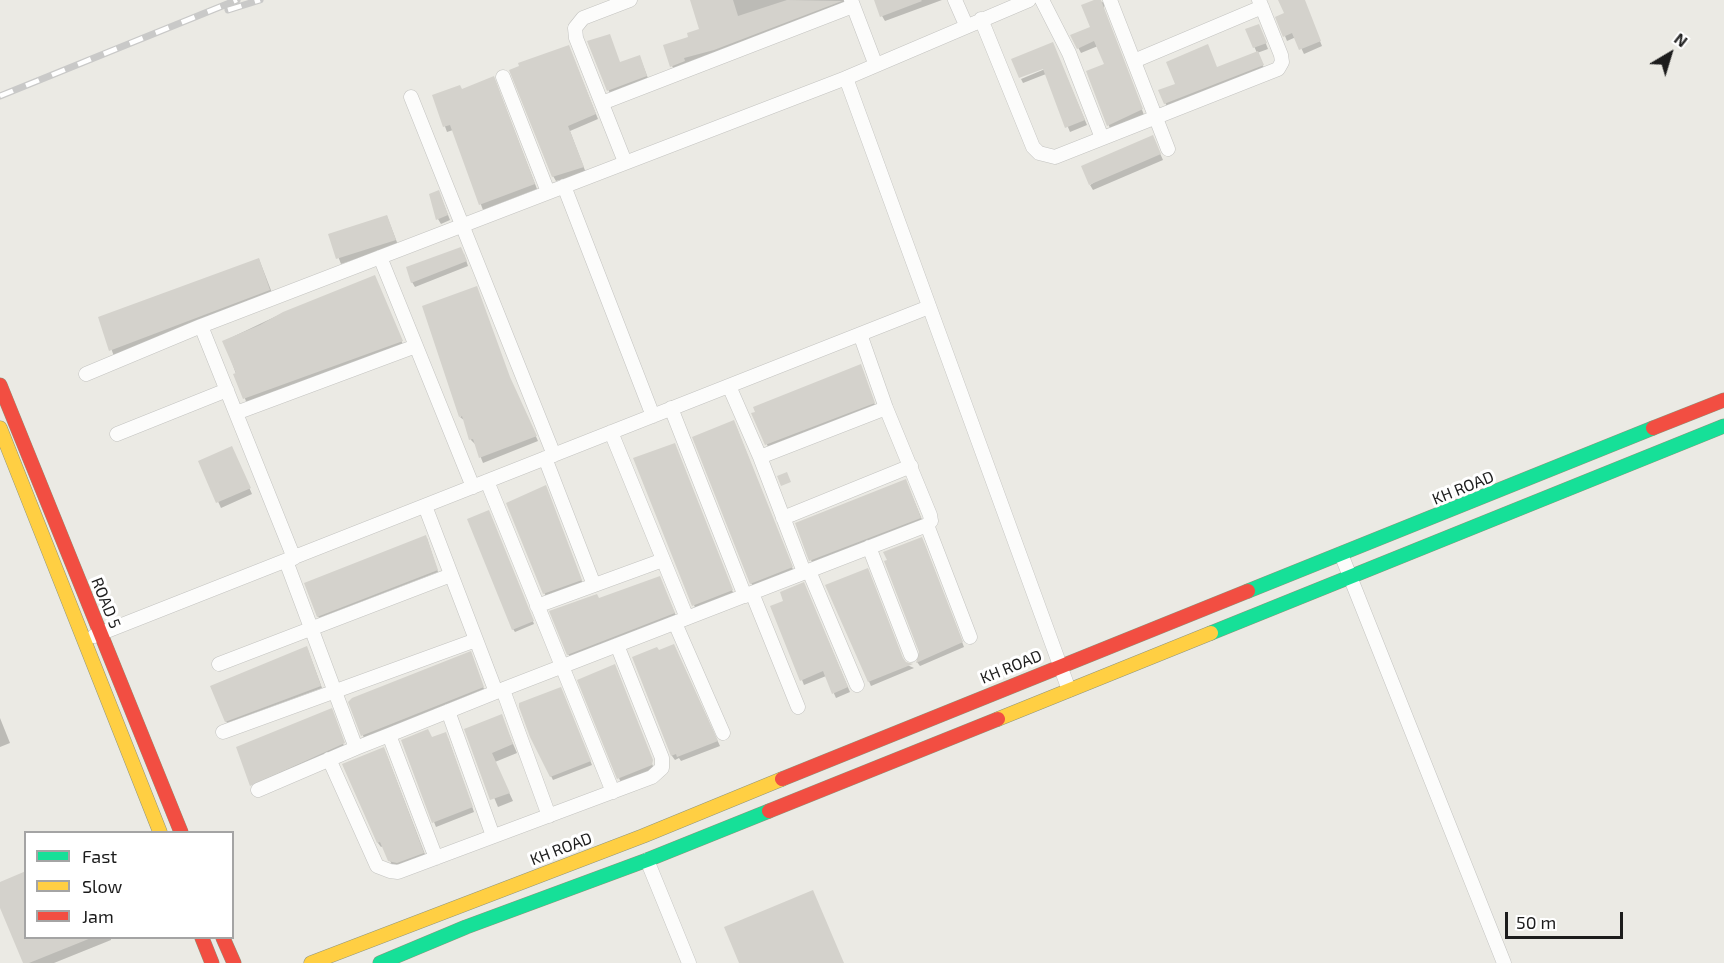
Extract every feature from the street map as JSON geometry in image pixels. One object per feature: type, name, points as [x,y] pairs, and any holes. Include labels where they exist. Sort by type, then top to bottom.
[{"type":"main road","name":"ROAD 5","points":[[0,385],[181,831]]},
{"type":"main road","name":"KH ROAD","points":[[311,963],[643,836],[1724,400]]},
{"type":"main road","points":[[380,963],[466,927],[647,860],[1724,426]]},
{"type":"main road","name":"ROAD 5","points":[[0,428],[160,831]]},
{"type":"main road","points":[[202,939],[212,963]]},
{"type":"main road","points":[[224,939],[234,963]]},
{"type":"street","points":[[625,162],[576,38],[575,28],[583,18],[630,0]]},
{"type":"street","points":[[955,0],[966,26]]},
{"type":"street","points":[[86,374],[201,326],[846,78],[876,63],[1029,0]]},
{"type":"street","points":[[1042,0],[1069,52],[1102,138]]},
{"type":"street","points":[[1110,0],[1168,149]]},
{"type":"street","points":[[602,103],[852,3],[876,63]]},
{"type":"street","points":[[981,19],[1033,147],[1039,153],[1055,157],[1278,69],[1282,62],[1260,3],[1134,61]]},
{"type":"street","points":[[503,77],[548,192]]},
{"type":"street","points":[[846,78],[1068,690]]},
{"type":"street","points":[[411,97],[550,456],[594,585]]},
{"type":"street","points":[[564,186],[653,416]]},
{"type":"street","points":[[380,257],[473,487]]},
{"type":"street","points":[[84,640],[929,306]]},
{"type":"street","points":[[201,326],[290,559],[312,628],[356,748]]},
{"type":"street","points":[[258,790],[448,711],[927,525],[931,521],[930,515],[886,408],[860,334]]},
{"type":"street","points":[[236,413],[416,346]]},
{"type":"street","points":[[729,386],[760,457],[783,518],[857,685]]},
{"type":"street","points":[[117,434],[227,390]]},
{"type":"street","points":[[671,408],[748,594],[798,707]]},
{"type":"street","points":[[760,457],[886,408]]},
{"type":"street","points":[[611,432],[663,560],[681,620],[723,733]]},
{"type":"street","points":[[783,518],[911,466]]},
{"type":"street","points":[[488,481],[613,792]]},
{"type":"street","points":[[425,506],[476,640],[500,691],[549,816]]},
{"type":"street","points":[[927,525],[970,637]]},
{"type":"street","points":[[869,548],[911,655]]},
{"type":"street","points":[[1341,554],[1504,963]]},
{"type":"street","points":[[537,606],[663,560]]},
{"type":"street","points":[[219,664],[452,575]]},
{"type":"street","points":[[223,732],[476,640]]},
{"type":"street","points":[[329,759],[377,866],[398,872],[652,777],[662,768],[663,758],[617,645]]},
{"type":"street","points":[[448,711],[493,836]]},
{"type":"street","points":[[388,735],[436,858]]},
{"type":"street","points":[[647,860],[688,963]]},
{"type":"building","points":[[690,0],[733,0],[738,16],[787,0],[842,1],[714,50],[684,58],[685,61],[670,67],[663,45],[688,37],[687,33],[699,29]]},
{"type":"building","points":[[874,0],[921,0],[922,1],[880,17]]},
{"type":"building","points":[[1101,0],[1143,109],[1107,126],[1086,71],[1104,64],[1094,41],[1077,49],[1070,35],[1090,27],[1081,5]]},
{"type":"building","points":[[1278,0],[1305,0],[1321,41],[1299,50],[1292,33],[1283,37],[1275,17],[1284,13]]},
{"type":"building","points":[[1259,24],[1267,43],[1253,48],[1245,29]]},
{"type":"building","points":[[610,34],[620,62],[640,55],[647,76],[607,91],[587,41]]},
{"type":"building","points":[[1053,42],[1085,120],[1065,128],[1043,69],[1019,78],[1011,59]]},
{"type":"building","points":[[1208,44],[1217,67],[1258,51],[1264,65],[1164,104],[1158,90],[1175,84],[1166,62]]},
{"type":"building","points":[[569,45],[596,114],[568,126],[584,167],[552,177],[509,70],[519,66],[518,63]]},
{"type":"building","points":[[494,76],[535,184],[479,205],[450,125],[443,127],[432,95],[460,85],[462,89]]},
{"type":"building","points":[[1153,135],[1161,154],[1089,185],[1081,166]]},
{"type":"building","points":[[439,190],[448,215],[436,220],[429,194]]},
{"type":"building","points":[[387,215],[396,240],[336,259],[328,234]]},
{"type":"building","points":[[461,247],[467,261],[411,283],[406,267]]},
{"type":"building","points":[[259,258],[270,290],[109,351],[98,317]]},
{"type":"building","points":[[375,275],[403,341],[243,399],[233,374],[236,373],[222,341],[260,325],[283,312]]},
{"type":"building","points":[[477,286],[510,377],[537,436],[479,458],[473,439],[469,440],[462,416],[459,417],[422,306]]},
{"type":"building","points":[[861,364],[875,403],[765,445],[751,413],[755,412],[753,407]]},
{"type":"building","points":[[734,420],[793,567],[750,584],[692,437]]},
{"type":"building","points":[[675,443],[733,590],[692,606],[633,458]]},
{"type":"building","points":[[232,446],[251,488],[216,503],[198,461]]},
{"type":"building","points":[[787,472],[791,482],[781,486],[777,476]]},
{"type":"building","points":[[906,479],[921,518],[809,561],[795,523]]},
{"type":"building","points":[[546,485],[582,580],[543,594],[506,503]]},
{"type":"building","points":[[489,510],[534,621],[512,630],[467,519]]},
{"type":"building","points":[[426,535],[438,570],[317,617],[304,583]]},
{"type":"building","points":[[922,537],[963,642],[916,663],[919,652],[884,561],[887,560],[883,552]]},
{"type":"building","points":[[868,568],[903,658],[906,662],[913,664],[868,682],[825,585]]},
{"type":"building","points":[[660,576],[675,613],[567,655],[549,611],[597,594],[599,598]]},
{"type":"building","points":[[804,582],[848,687],[832,694],[823,671],[800,681],[770,606],[783,601],[780,592]]},
{"type":"building","points":[[674,644],[718,741],[677,757],[676,754],[671,756],[632,657],[657,647],[659,650]]},
{"type":"building","points":[[307,646],[321,686],[225,722],[210,686]]},
{"type":"building","points":[[471,651],[484,687],[361,736],[348,702],[352,698]]},
{"type":"building","points":[[615,664],[653,760],[652,765],[617,779],[577,680]]},
{"type":"building","points":[[561,687],[591,761],[550,777],[530,737],[519,703]]},
{"type":"building","points":[[332,708],[345,743],[250,786],[236,747]]},
{"type":"building","points":[[502,714],[513,744],[492,753],[510,793],[490,800],[464,729]]},
{"type":"building","points":[[428,729],[432,737],[446,732],[473,807],[432,823],[401,740]]},
{"type":"building","points":[[384,747],[424,853],[397,863],[388,861],[380,842],[377,843],[342,764]]},
{"type":"building","points":[[24,872],[24,939],[89,939],[29,963],[23,963],[0,908],[0,882]]},
{"type":"building","points":[[813,890],[844,963],[739,963],[724,927]]},
{"type":"railway","points":[[0,96],[237,0]]},
{"type":"railway","points":[[228,10],[260,0]]},
{"type":"traffic: fast","points":[[1211,633],[1724,426]]},
{"type":"traffic: fast","points":[[1248,591],[1653,428]]},
{"type":"traffic: fast","points":[[380,963],[466,927],[647,860],[769,811]]},
{"type":"traffic: slow","points":[[0,428],[160,831]]},
{"type":"traffic: slow","points":[[998,719],[1211,633]]},
{"type":"traffic: slow","points":[[311,963],[643,836],[782,779]]},
{"type":"traffic: jam","points":[[0,385],[181,831]]},
{"type":"traffic: jam","points":[[1653,428],[1724,400]]},
{"type":"traffic: jam","points":[[782,779],[1248,591]]},
{"type":"traffic: jam","points":[[769,811],[998,719]]},
{"type":"traffic: jam","points":[[202,939],[212,963]]},
{"type":"traffic: jam","points":[[223,939],[234,963]]}]
